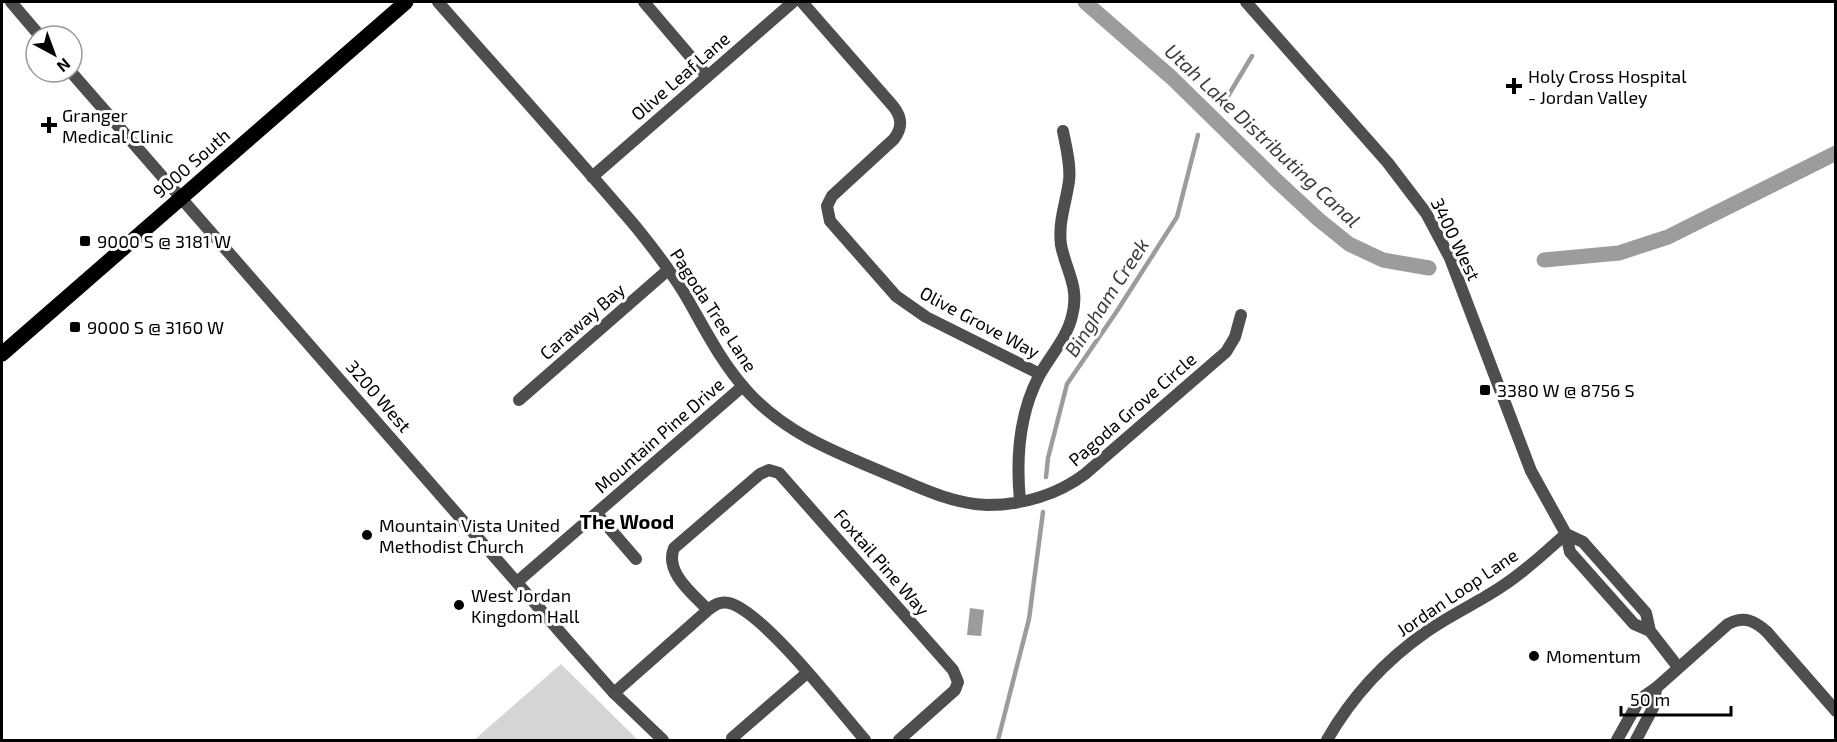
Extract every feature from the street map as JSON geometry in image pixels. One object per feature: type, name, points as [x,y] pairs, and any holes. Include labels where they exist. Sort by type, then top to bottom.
[{"type":"main road","name":"9000 South","points":[[2,354],[406,2]]},
{"type":"street","points":[[10,2],[29,24]]},
{"type":"street","name":"Pagoda Tree Lane","points":[[438,2],[636,227],[668,270],[722,358],[743,386],[773,415],[813,442],[936,494],[976,504],[1020,501]]},
{"type":"street","points":[[644,2],[707,76]]},
{"type":"street","name":"Olive Leaf Lane","points":[[592,177],[793,2]]},
{"type":"street","name":"Olive Grove Way","points":[[802,2],[894,106],[900,120],[900,130],[894,139],[832,196],[827,211],[833,226],[888,288],[906,304],[926,317],[1040,374]]},
{"type":"street","name":"3400 West","points":[[1246,2],[1388,163],[1426,213],[1450,258],[1531,471],[1543,496],[1566,534],[1583,543],[1646,613],[1650,631],[1678,667]]},
{"type":"street","name":"3200 West","points":[[82,84],[614,693],[663,741]]},
{"type":"street","points":[[1020,501],[1018,476],[1023,421],[1031,392],[1067,330],[1075,303],[1074,284],[1060,233],[1061,215],[1070,173],[1063,131]]},
{"type":"street","name":"Caraway Bay","points":[[519,400],[668,270]]},
{"type":"street","name":"Pagoda Grove Circle","points":[[1020,501],[1052,493],[1085,474],[1226,352],[1233,342],[1241,315]]},
{"type":"street","name":"Mountain Pine Drive","points":[[517,582],[743,386]]},
{"type":"street","name":"Foxtail Pine Way","points":[[708,610],[674,571],[670,559],[677,543],[760,474],[774,470],[782,475],[953,670],[958,682],[952,694],[898,741]]},
{"type":"street","points":[[597,514],[636,559]]},
{"type":"street","name":"Jordan Loop Lane","points":[[1328,741],[1337,723],[1360,694],[1401,652],[1426,632],[1502,586],[1566,534]]},
{"type":"street","points":[[614,693],[720,602],[736,606],[768,630],[866,741]]},
{"type":"street","points":[[1617,741],[1640,699],[1656,688],[1728,624],[1740,619],[1757,624],[1767,632],[1836,711]]},
{"type":"street","points":[[732,738],[807,673]]},
{"type":"street","points":[[1636,741],[1654,706],[1656,688]]},
{"type":"shaded area","points":[[970,608],[984,610],[981,636],[967,635]]},
{"type":"shaded area","points":[[561,664],[638,740],[474,740]]},
{"type":"waterway","name":"Utah Lake Distributing Canal","points":[[1085,2],[1172,78],[1276,180],[1349,244],[1383,260],[1429,268]]},
{"type":"waterway","name":"Bingham Creek","points":[[1228,96],[1252,56]]},
{"type":"waterway","name":"Bingham Creek","points":[[1046,477],[1048,458],[1067,384],[1177,217],[1198,135]]},
{"type":"waterway","name":"Utah Lake Distributing Canal","points":[[1544,260],[1619,253],[1668,237],[1836,153]]},
{"type":"waterway","name":"Bingham Creek","points":[[998,740],[1029,619],[1043,512]]},
{"type":"place","name":"Holy Cross Hospital - Jordan Valley","points":[[1514,86]]},
{"type":"place","name":"Granger Medical Clinic","points":[[49,125]]},
{"type":"place","name":"9000 S @ 3181 W","points":[[85,241]]},
{"type":"place","name":"9000 S @ 3160 W","points":[[75,327]]},
{"type":"place","name":"3380 W @ 8756 S","points":[[1485,390]]},
{"type":"place","name":"Mountain Vista United Methodist Church","points":[[367,535]]},
{"type":"place","name":"West Jordan Kingdom Hall","points":[[459,605]]},
{"type":"place","name":"Momentum","points":[[1534,656]]},
{"type":"district","name":"The Wood","points":[[627,521]]}]
